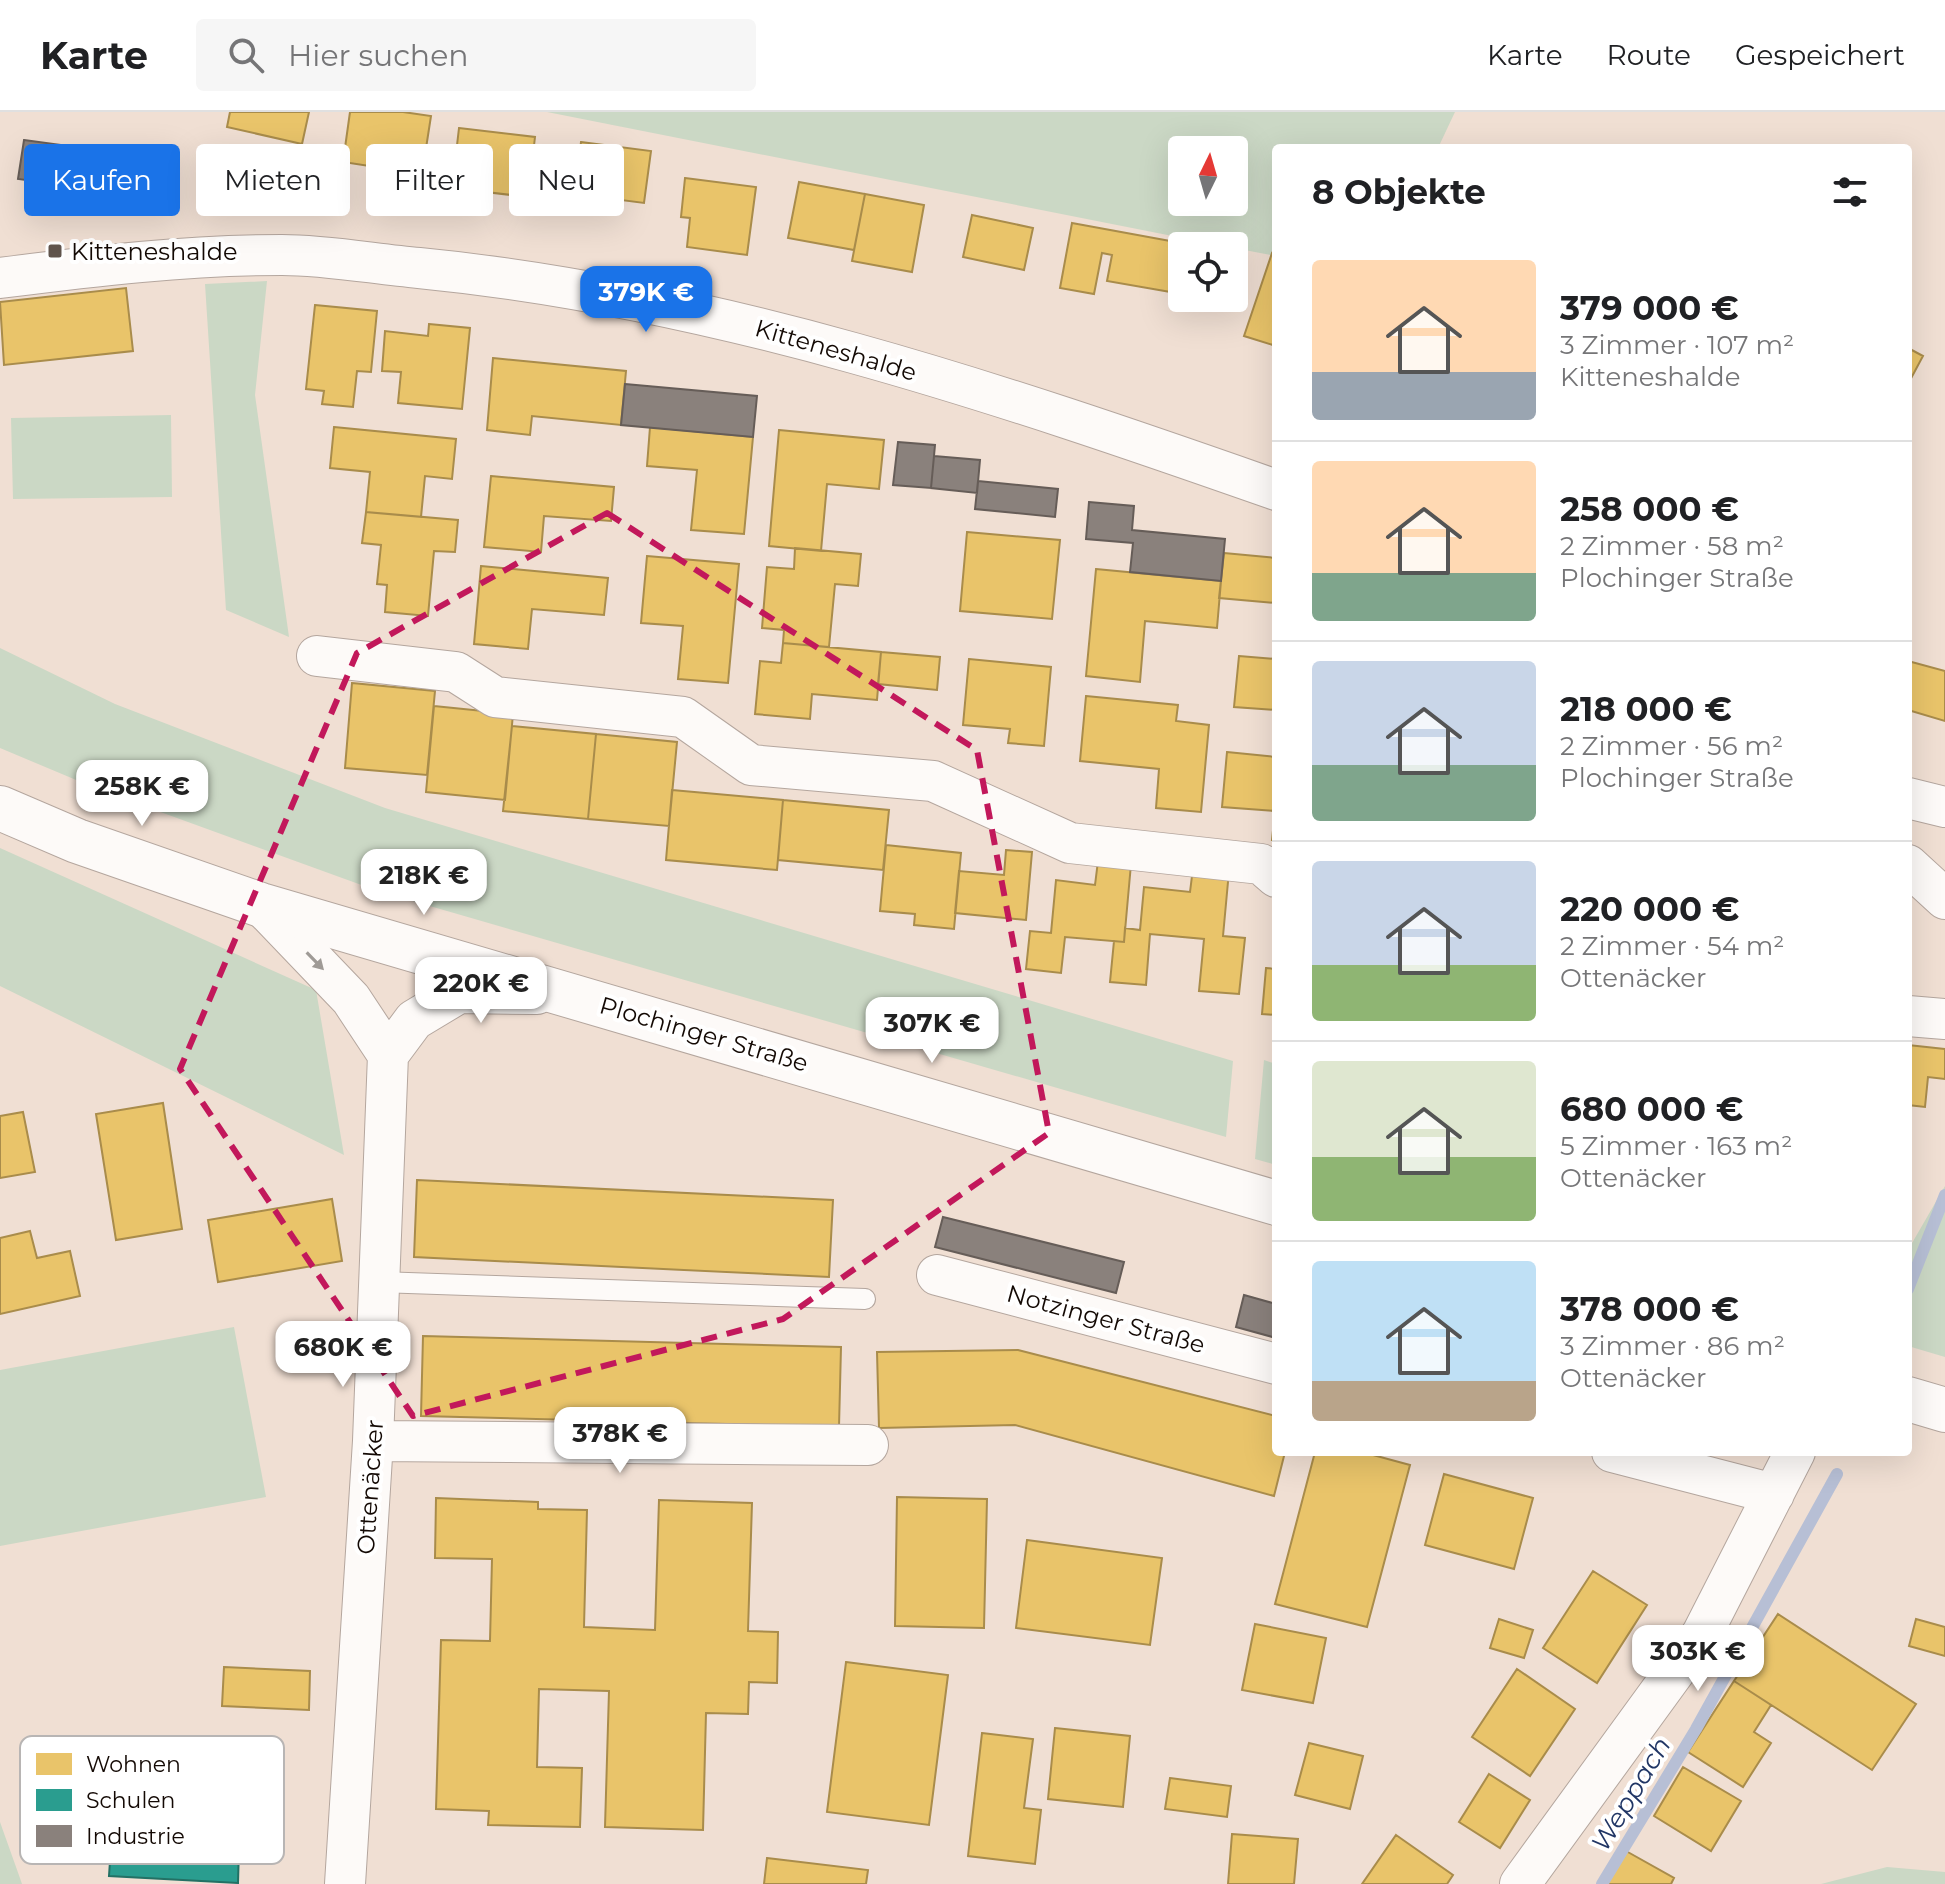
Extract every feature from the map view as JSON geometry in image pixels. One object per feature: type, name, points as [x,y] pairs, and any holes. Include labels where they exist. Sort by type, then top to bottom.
[{"type":"main road","name":"Plochinger Straße","points":[[0,808],[77,841],[261,905],[1272,1202]]},
{"type":"main road","points":[[1912,1400],[1945,1410]]},
{"type":"street","name":"Kitteneshalde","points":[[0,278],[139,261],[284,255],[496,276],[646,302],[780,332],[1085,423],[1272,489]]},
{"type":"street","points":[[317,656],[456,672],[495,697],[683,717],[751,765],[933,781],[1070,843],[1261,864],[1272,874]]},
{"type":"street","points":[[1912,799],[1945,807]]},
{"type":"street","points":[[1912,869],[1945,899]]},
{"type":"street","points":[[261,905],[351,999],[388,1055],[414,1020],[459,993],[569,994]]},
{"type":"street","points":[[1912,1016],[1945,1019]]},
{"type":"street","name":"Ottenäcker","points":[[345,1884],[373,1441],[388,1055]]},
{"type":"street","name":"Notzinger Straße","points":[[937,1275],[1272,1363]]},
{"type":"street","points":[[373,1441],[868,1445]]},
{"type":"street","points":[[1627,1456],[1774,1494]]},
{"type":"street","points":[[1520,1884],[1702,1634],[1793,1456]]},
{"type":"lane","points":[[379,1282],[865,1299]]},
{"type":"highlighted area","points":[[607,513],[977,750],[1049,1133],[783,1319],[413,1416],[180,1069],[357,653]]},
{"type":"green space","points":[[547,112],[1455,112],[1440,144],[1272,144],[1272,255],[1248,251],[1248,232],[1168,232],[1168,235]]},
{"type":"green space","points":[[267,281],[255,395],[289,637],[226,610],[205,284]]},
{"type":"green space","points":[[171,415],[172,497],[13,499],[11,418]]},
{"type":"green space","points":[[0,648],[115,704],[385,808],[1233,1061],[1226,1137],[378,891],[100,790],[0,748]]},
{"type":"green space","points":[[0,848],[316,990],[344,1155],[0,986]]},
{"type":"green space","points":[[1264,1060],[1272,1063],[1272,1164],[1255,1159]]},
{"type":"green space","points":[[1945,1186],[1945,1357],[1912,1347],[1912,1243]]},
{"type":"green space","points":[[234,1327],[266,1497],[0,1546],[0,1370]]},
{"type":"green space","points":[[0,1822],[21,1881],[22,1884],[0,1884]]},
{"type":"green space","points":[[1887,1867],[1945,1872],[1945,1884],[1821,1884]]},
{"type":"building: Wohnen","points":[[230,112],[309,112],[302,144],[227,127]]},
{"type":"building: Wohnen","points":[[350,112],[403,112],[431,116],[427,144],[366,144],[366,165],[350,163],[350,144],[346,144]]},
{"type":"building: Wohnen","points":[[459,128],[535,137],[534,144],[509,144],[509,195],[493,193],[493,144],[457,144]]},
{"type":"building: Wohnen","points":[[624,148],[651,151],[644,203],[624,200]]},
{"type":"building: Wohnen","points":[[685,178],[756,187],[747,255],[687,247],[690,218],[681,217]]},
{"type":"building: Wohnen","points":[[799,182],[865,194],[854,250],[788,238]]},
{"type":"building: Wohnen","points":[[865,194],[924,205],[912,272],[852,261]]},
{"type":"building: Wohnen","points":[[972,215],[1033,228],[1024,270],[963,257]]},
{"type":"building: Wohnen","points":[[1072,223],[1168,241],[1168,292],[1107,281],[1112,255],[1102,253],[1094,294],[1060,288]]},
{"type":"building: Wohnen","points":[[1272,253],[1272,345],[1244,336]]},
{"type":"building: Wohnen","points":[[126,288],[133,351],[4,365],[0,302]]},
{"type":"building: Wohnen","points":[[315,305],[377,311],[371,372],[357,371],[353,407],[322,404],[324,391],[306,389]]},
{"type":"building: Wohnen","points":[[429,324],[470,328],[462,409],[398,403],[401,372],[382,371],[385,331],[428,336]]},
{"type":"building: Wohnen","points":[[1912,350],[1923,356],[1912,377]]},
{"type":"building: Wohnen","points":[[493,358],[626,371],[621,425],[532,416],[530,435],[487,430]]},
{"type":"building: Wohnen","points":[[334,427],[456,439],[452,479],[425,476],[421,517],[366,512],[370,472],[330,468]]},
{"type":"building: Wohnen","points":[[650,427],[753,437],[744,534],[691,530],[697,470],[647,466]]},
{"type":"building: Wohnen","points":[[779,430],[884,440],[879,489],[827,484],[821,551],[769,546]]},
{"type":"building: Wohnen","points":[[491,476],[614,487],[611,521],[544,516],[541,552],[484,547]]},
{"type":"building: Wohnen","points":[[366,512],[458,520],[455,552],[434,551],[428,616],[385,612],[387,585],[377,584],[381,545],[362,543]]},
{"type":"building: Wohnen","points":[[967,532],[1060,540],[1052,619],[960,611]]},
{"type":"building: Wohnen","points":[[795,548],[861,554],[858,586],[835,584],[829,647],[783,643],[784,630],[762,628],[767,567],[794,569]]},
{"type":"building: Wohnen","points":[[1224,553],[1272,558],[1272,603],[1219,598]]},
{"type":"building: Wohnen","points":[[647,556],[739,564],[728,683],[678,679],[683,626],[641,623]]},
{"type":"building: Wohnen","points":[[481,566],[608,578],[604,615],[532,609],[528,649],[474,644]]},
{"type":"building: Wohnen","points":[[1096,569],[1221,581],[1217,628],[1145,621],[1140,682],[1086,676]]},
{"type":"building: Wohnen","points":[[783,643],[881,652],[877,700],[812,694],[810,719],[755,714],[760,661],[781,663]]},
{"type":"building: Wohnen","points":[[881,652],[940,657],[937,690],[878,684]]},
{"type":"building: Wohnen","points":[[1239,656],[1272,659],[1272,710],[1234,707]]},
{"type":"building: Wohnen","points":[[969,659],[1051,667],[1044,746],[1008,743],[1010,729],[963,725]]},
{"type":"building: Wohnen","points":[[1912,662],[1945,671],[1945,721],[1912,711]]},
{"type":"building: Wohnen","points":[[352,683],[435,691],[427,775],[345,768]]},
{"type":"building: Wohnen","points":[[1086,696],[1178,705],[1176,721],[1209,725],[1201,812],[1156,808],[1159,769],[1080,761]]},
{"type":"building: Wohnen","points":[[434,706],[513,714],[505,800],[426,792]]},
{"type":"building: Wohnen","points":[[512,726],[596,734],[588,819],[503,811]]},
{"type":"building: Wohnen","points":[[596,734],[677,742],[669,826],[588,819]]},
{"type":"building: Wohnen","points":[[1227,752],[1272,757],[1272,811],[1222,807]]},
{"type":"building: Wohnen","points":[[672,790],[783,800],[777,870],[666,860]]},
{"type":"building: Wohnen","points":[[783,800],[889,810],[883,870],[778,860]]},
{"type":"building: Wohnen","points":[[886,845],[961,853],[954,929],[914,925],[915,914],[880,911]]},
{"type":"building: Wohnen","points":[[1006,850],[1032,852],[1026,920],[955,913],[959,871],[1004,875]]},
{"type":"building: Wohnen","points":[[1098,861],[1131,864],[1124,942],[1065,937],[1061,973],[1026,969],[1030,931],[1051,933],[1056,880],[1095,885]]},
{"type":"building: Wohnen","points":[[1193,868],[1229,871],[1223,936],[1245,938],[1239,994],[1199,991],[1204,939],[1150,934],[1146,985],[1110,982],[1114,941],[1124,942],[1125,928],[1140,930],[1144,887],[1190,892]]},
{"type":"building: Wohnen","points":[[1266,968],[1272,969],[1272,1015],[1262,1014]]},
{"type":"building: Wohnen","points":[[1912,1045],[1945,1049],[1945,1079],[1928,1077],[1925,1107],[1912,1105]]},
{"type":"building: Wohnen","points":[[163,1103],[182,1229],[116,1240],[96,1114]]},
{"type":"building: Wohnen","points":[[23,1112],[35,1172],[0,1178],[0,1116]]},
{"type":"building: Wohnen","points":[[417,1180],[833,1200],[829,1277],[414,1257]]},
{"type":"building: Wohnen","points":[[332,1199],[342,1261],[218,1282],[208,1220]]},
{"type":"building: Wohnen","points":[[30,1231],[37,1258],[70,1251],[80,1296],[0,1314],[0,1238]]},
{"type":"building: Wohnen","points":[[423,1336],[841,1347],[839,1427],[421,1416]]},
{"type":"building: Wohnen","points":[[1018,1350],[1272,1415],[1272,1456],[1284,1456],[1274,1496],[1015,1425],[879,1428],[877,1352]]},
{"type":"building: Wohnen","points":[[1314,1456],[1377,1456],[1410,1465],[1367,1627],[1275,1604]]},
{"type":"building: Wohnen","points":[[1444,1474],[1533,1498],[1514,1569],[1425,1545]]},
{"type":"building: Wohnen","points":[[897,1497],[987,1499],[984,1628],[895,1626]]},
{"type":"building: Wohnen","points":[[436,1498],[538,1502],[538,1509],[587,1510],[584,1627],[655,1630],[659,1500],[752,1503],[748,1631],[778,1632],[777,1683],[749,1682],[748,1714],[706,1713],[703,1830],[605,1827],[609,1691],[539,1689],[537,1767],[582,1768],[580,1827],[488,1825],[489,1811],[436,1809],[441,1640],[490,1641],[492,1559],[435,1558]]},
{"type":"building: Wohnen","points":[[1027,1540],[1162,1558],[1150,1645],[1016,1628]]},
{"type":"building: Wohnen","points":[[1593,1571],[1647,1605],[1597,1683],[1543,1648]]},
{"type":"building: Wohnen","points":[[1778,1614],[1916,1704],[1872,1770],[1734,1681]]},
{"type":"building: Wohnen","points":[[1499,1619],[1533,1630],[1524,1658],[1490,1648]]},
{"type":"building: Wohnen","points":[[1916,1619],[1945,1627],[1945,1656],[1909,1646]]},
{"type":"building: Wohnen","points":[[1255,1624],[1326,1638],[1313,1703],[1242,1690]]},
{"type":"building: Wohnen","points":[[846,1662],[948,1675],[929,1825],[827,1812]]},
{"type":"building: Wohnen","points":[[224,1667],[310,1671],[309,1710],[222,1706]]},
{"type":"building: Wohnen","points":[[1517,1669],[1575,1709],[1530,1776],[1472,1737]]},
{"type":"building: Wohnen","points":[[1734,1681],[1771,1705],[1754,1732],[1771,1743],[1743,1787],[1688,1752]]},
{"type":"building: Wohnen","points":[[1055,1728],[1130,1736],[1123,1807],[1048,1799]]},
{"type":"building: Wohnen","points":[[982,1733],[1033,1739],[1024,1808],[1041,1810],[1035,1864],[968,1856]]},
{"type":"building: Wohnen","points":[[1309,1743],[1363,1756],[1350,1809],[1295,1795]]},
{"type":"building: Wohnen","points":[[1683,1767],[1741,1801],[1711,1851],[1654,1816]]},
{"type":"building: Wohnen","points":[[1489,1774],[1530,1800],[1500,1848],[1459,1822]]},
{"type":"building: Wohnen","points":[[1170,1778],[1231,1786],[1227,1817],[1165,1809]]},
{"type":"building: Wohnen","points":[[1232,1834],[1298,1839],[1294,1884],[1228,1884]]},
{"type":"building: Wohnen","points":[[1396,1835],[1453,1875],[1447,1884],[1362,1884]]},
{"type":"building: Wohnen","points":[[1626,1851],[1674,1878],[1671,1884],[1606,1884]]},
{"type":"building: Wohnen","points":[[767,1858],[868,1870],[866,1884],[764,1884]]},
{"type":"building: Schulen","points":[[110,1864],[239,1864],[238,1883],[109,1876]]},
{"type":"building: Industrie","points":[[24,140],[54,144],[24,144],[24,180],[18,179]]},
{"type":"building: Industrie","points":[[625,384],[757,396],[753,437],[621,425]]},
{"type":"building: Industrie","points":[[898,442],[935,445],[931,488],[893,485]]},
{"type":"building: Industrie","points":[[934,456],[980,460],[977,493],[931,488]]},
{"type":"building: Industrie","points":[[978,481],[1058,489],[1055,517],[975,509]]},
{"type":"building: Industrie","points":[[1089,502],[1134,506],[1132,530],[1225,539],[1221,581],[1130,572],[1133,543],[1086,539]]},
{"type":"building: Industrie","points":[[943,1217],[1124,1262],[1116,1293],[935,1247]]},
{"type":"building: Industrie","points":[[1244,1295],[1272,1303],[1272,1337],[1236,1327]]},
{"type":"waterway","name":"Weppach","points":[[1912,1279],[1945,1195]]},
{"type":"waterway","name":"Weppach","points":[[1602,1884],[1696,1729],[1837,1474]]},
{"type":"place","name":"Kitteneshalde","points":[[55,251]]}]
